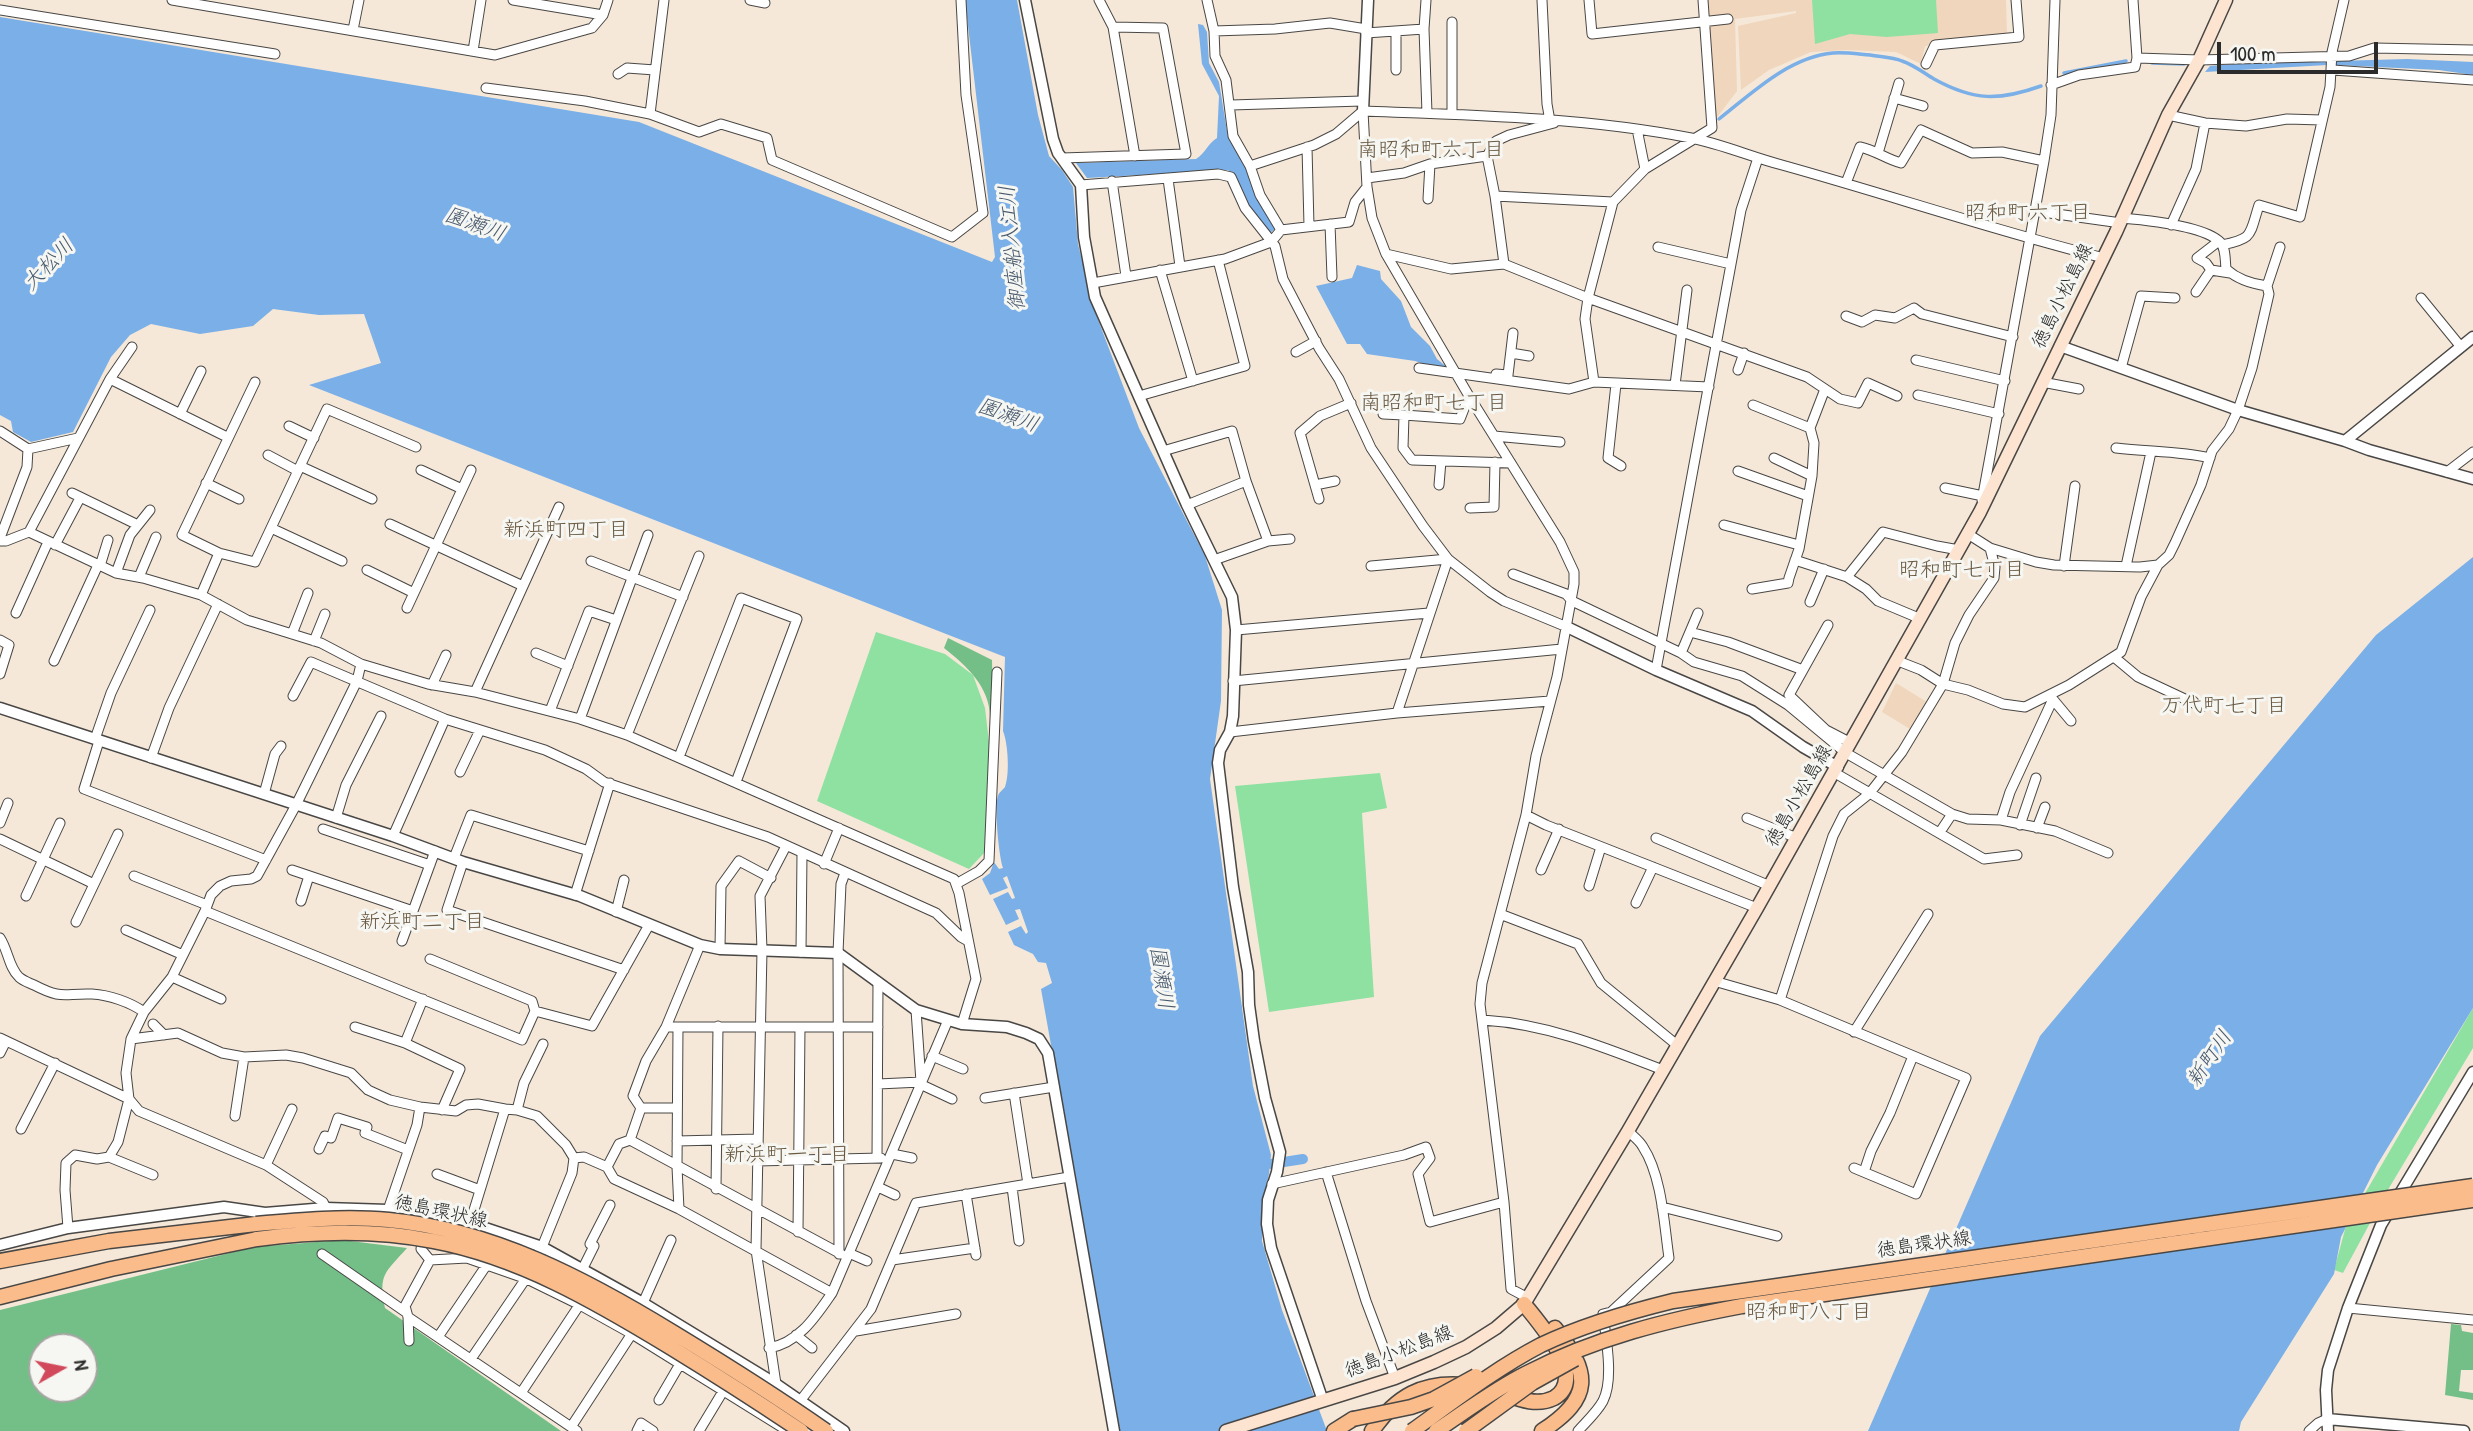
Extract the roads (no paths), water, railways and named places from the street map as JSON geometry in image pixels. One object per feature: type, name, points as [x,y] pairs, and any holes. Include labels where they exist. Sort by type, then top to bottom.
[{"type":"main road","name":"徳島小松島線","points":[[1226,1431],[1395,1378],[1466,1347],[1496,1328],[1526,1301],[1770,886],[1980,512],[2104,258],[2168,114],[2199,60],[2226,0]]},
{"type":"main road","name":"徳島環状線","points":[[1412,1431],[1469,1390],[1540,1346],[1647,1307],[1694,1297],[2473,1183]]},
{"type":"main road","name":"徳島環状線","points":[[1436,1431],[1483,1398],[1527,1373],[1602,1340],[1663,1322],[1742,1306],[2473,1199]]},
{"type":"main road","name":"徳島環状線","points":[[0,1297],[257,1231],[323,1219],[389,1220],[438,1228],[505,1247],[571,1275],[649,1318],[826,1431]]},
{"type":"main road","name":"徳島環状線","points":[[0,1261],[109,1241],[257,1231],[383,1234],[447,1244],[516,1265],[573,1291],[643,1330],[801,1431]]},
{"type":"main road","name":"徳島環状線","points":[[0,1288],[34,1288]]},
{"type":"main road","points":[[1372,1431],[1395,1402],[1433,1386],[1455,1384],[1482,1387],[1539,1402],[1557,1396],[1566,1384],[1567,1375],[1563,1362],[1526,1301]]},
{"type":"main road","points":[[1526,1301],[1568,1345],[1582,1377],[1581,1388],[1574,1404],[1561,1418],[1542,1431]]},
{"type":"main road","points":[[1466,1431],[1532,1383],[1591,1350],[1663,1322]]},
{"type":"main road","points":[[1334,1431],[1353,1419],[1393,1413],[1434,1399],[1540,1346]]},
{"type":"street","points":[[172,0],[226,4],[495,55],[592,27],[603,15],[608,0]]},
{"type":"street","points":[[353,30],[359,0]]},
{"type":"street","points":[[473,51],[481,0]]},
{"type":"street","points":[[513,0],[603,15]]},
{"type":"street","points":[[650,114],[664,0]]},
{"type":"street","points":[[750,0],[765,3]]},
{"type":"street","points":[[486,88],[585,101],[650,114],[699,132],[721,124],[767,138],[772,160],[952,237],[983,213],[966,94],[961,0]]},
{"type":"street","points":[[1025,0],[1053,139],[1063,160],[1080,184],[1084,237],[1095,297],[1187,505],[1232,597],[1236,630],[1230,732],[1220,750],[1218,763],[1233,887],[1248,972],[1254,1041],[1265,1098],[1280,1152],[1268,1200],[1267,1224],[1270,1248],[1320,1402]]},
{"type":"street","points":[[1099,0],[1113,27],[1135,156]]},
{"type":"street","points":[[1207,0],[1214,31],[1215,56],[1226,79],[1231,105],[1233,136],[1250,166],[1260,195],[1281,230]]},
{"type":"street","points":[[1368,0],[1362,106],[1372,218],[1386,254],[1574,572],[1567,627],[1536,756],[1526,815],[1482,983],[1480,1004],[1504,1202],[1511,1289],[1526,1301]]},
{"type":"street","points":[[1426,0],[1424,29],[1427,113]]},
{"type":"street","points":[[1542,0],[1546,104],[1555,121]]},
{"type":"street","points":[[1590,0],[1591,34],[1728,19]]},
{"type":"street","points":[[1594,382],[1585,319],[1613,202],[1645,169],[1712,128],[1703,0]]},
{"type":"street","points":[[1926,64],[1935,45],[2019,37],[2016,0]]},
{"type":"street","points":[[1980,512],[2051,115],[2055,0]]},
{"type":"street","points":[[2051,85],[2079,75],[2134,67],[2137,58],[2133,0]]},
{"type":"street","points":[[2231,273],[2211,270],[2197,258],[2220,243],[2245,240],[2249,236],[2259,205],[2300,217],[2322,120],[2344,0]]},
{"type":"street","points":[[0,10],[275,54]]},
{"type":"street","points":[[1452,22],[1452,114]]},
{"type":"street","points":[[1214,31],[1275,29],[1330,23],[1366,31],[1424,29]]},
{"type":"street","points":[[1063,160],[1186,154],[1163,28],[1113,27]]},
{"type":"street","points":[[1396,31],[1396,70]]},
{"type":"street","points":[[2332,63],[2374,48],[2473,50]]},
{"type":"street","points":[[2137,58],[2332,63],[2473,80]]},
{"type":"street","points":[[618,74],[627,68],[655,70]]},
{"type":"street","points":[[1878,153],[1899,83]]},
{"type":"street","points":[[1894,99],[1923,106]]},
{"type":"street","points":[[1231,105],[1362,106],[1637,129],[1732,148],[2030,240],[2104,258]]},
{"type":"street","points":[[1250,166],[1336,134],[1362,106]]},
{"type":"street","points":[[2168,114],[2205,123],[2246,126],[2287,120],[2322,120]]},
{"type":"street","points":[[1504,264],[1487,156],[1496,141],[1555,121]]},
{"type":"street","points":[[2171,225],[2196,169],[2205,123]]},
{"type":"street","points":[[1637,129],[1645,169]]},
{"type":"street","points":[[1846,183],[1860,148],[1901,163],[1921,130],[1972,153],[2002,152],[2044,161]]},
{"type":"street","points":[[1307,147],[1309,226]]},
{"type":"street","points":[[1093,283],[1248,252],[1271,242],[1281,230],[1349,222],[1355,202],[1367,183],[1430,164],[1487,156]]},
{"type":"street","points":[[1656,670],[1741,210],[1758,158]]},
{"type":"street","points":[[1428,199],[1430,164]]},
{"type":"street","points":[[1080,184],[1218,174],[1229,176],[1245,208],[1275,246],[1283,279],[1350,403],[1371,448],[1448,559],[1504,601],[1752,711],[1870,793],[1984,859],[2017,855]]},
{"type":"street","points":[[1168,179],[1180,266]]},
{"type":"street","points":[[1112,181],[1126,276]]},
{"type":"street","points":[[1495,196],[1613,202]]},
{"type":"street","points":[[2035,211],[2171,225],[2204,234],[2220,243],[2225,252],[2226,268],[2231,273],[2251,284],[2267,286]]},
{"type":"street","points":[[1330,224],[1332,277]]},
{"type":"street","points":[[1658,247],[1731,264]]},
{"type":"street","points":[[1898,660],[1943,684],[1968,690],[2003,704],[2025,707],[2052,698],[2121,652],[2141,597],[2158,565],[2169,555],[2198,492],[2212,451],[2238,410],[2268,307],[2267,286],[2280,247]]},
{"type":"street","points":[[1386,254],[1451,269],[1504,264],[1588,298],[1807,377],[1840,398],[1858,403],[1868,383],[1897,396]]},
{"type":"street","points":[[1139,396],[1245,366],[1217,260]]},
{"type":"street","points":[[1160,270],[1193,381]]},
{"type":"street","points":[[2196,292],[2211,270]]},
{"type":"street","points":[[1675,385],[1687,290]]},
{"type":"street","points":[[2120,368],[2141,296],[2175,298]]},
{"type":"street","points":[[2421,298],[2461,347]]},
{"type":"street","points":[[1846,316],[1862,322],[1875,315],[1895,318],[1914,308],[1922,314],[2013,337]]},
{"type":"street","points":[[1456,372],[1508,375],[1513,333]]},
{"type":"street","points":[[2346,441],[2473,337]]},
{"type":"street","points":[[1296,352],[1316,341]]},
{"type":"street","points":[[28,449],[27,467],[0,539],[6,541],[29,532],[110,379],[132,346]]},
{"type":"street","points":[[2060,346],[2238,410],[2473,479]]},
{"type":"street","points":[[1511,353],[1529,356]]},
{"type":"street","points":[[1738,370],[1744,353]]},
{"type":"street","points":[[1916,360],[2005,381]]},
{"type":"street","points":[[1419,368],[1569,389],[1594,382],[1709,387]]},
{"type":"street","points":[[180,414],[201,371]]},
{"type":"street","points":[[110,379],[228,437]]},
{"type":"street","points":[[255,382],[182,535],[219,553],[255,562],[327,409],[416,447]]},
{"type":"street","points":[[2042,383],[2079,389]]},
{"type":"street","points":[[1616,384],[1608,458],[1622,466]]},
{"type":"street","points":[[1752,589],[1788,583],[1799,545],[1812,476],[1814,443],[1810,428],[1825,389]]},
{"type":"street","points":[[1383,414],[1460,419],[1469,396]]},
{"type":"street","points":[[1918,396],[1999,414]]},
{"type":"street","points":[[1319,499],[1300,433],[1320,416],[1350,403]]},
{"type":"street","points":[[1753,405],[1810,428]]},
{"type":"street","points":[[1404,415],[1403,448],[1412,460],[1511,463]]},
{"type":"street","points":[[289,426],[314,438]]},
{"type":"street","points":[[0,431],[28,449],[78,438]]},
{"type":"street","points":[[1163,451],[1232,431],[1246,481],[1268,541]]},
{"type":"street","points":[[1494,436],[1560,442]]},
{"type":"street","points":[[2116,448],[2187,453],[2210,458]]},
{"type":"street","points":[[2126,566],[2151,452]]},
{"type":"street","points":[[2447,472],[2473,452]]},
{"type":"street","points":[[268,455],[372,499]]},
{"type":"street","points":[[1774,458],[1812,476]]},
{"type":"street","points":[[1439,485],[1441,461]]},
{"type":"street","points":[[1470,508],[1494,508],[1495,462]]},
{"type":"street","points":[[421,470],[462,489]]},
{"type":"street","points":[[407,608],[471,470]]},
{"type":"street","points":[[1738,471],[1808,496]]},
{"type":"street","points":[[1187,505],[1246,481]]},
{"type":"street","points":[[1315,485],[1335,481]]},
{"type":"street","points":[[206,483],[239,499]]},
{"type":"street","points":[[2064,566],[2075,486]]},
{"type":"street","points":[[1945,488],[1983,496]]},
{"type":"street","points":[[16,613],[76,496],[138,525]]},
{"type":"street","points":[[475,692],[559,508]]},
{"type":"street","points":[[117,573],[130,535],[150,510]]},
{"type":"street","points":[[390,523],[523,586]]},
{"type":"street","points":[[1724,525],[1799,545]]},
{"type":"street","points":[[271,528],[342,561]]},
{"type":"street","points":[[29,532],[117,573],[201,595],[247,620],[314,641],[361,664],[432,685],[475,692],[580,719],[627,735],[954,879],[976,979],[962,1024]]},
{"type":"street","points":[[1847,577],[1883,532],[1959,550]]},
{"type":"street","points":[[1968,534],[1990,548],[2036,562],[2064,566],[2158,565]]},
{"type":"street","points":[[580,719],[648,535]]},
{"type":"street","points":[[139,577],[156,537]]},
{"type":"street","points":[[1214,561],[1268,541],[1290,538]]},
{"type":"street","points":[[54,661],[108,540]]},
{"type":"street","points":[[1780,1000],[1833,836],[1844,814],[1870,793],[1883,777],[1920,724],[1943,684],[1951,650],[1969,615],[1994,578],[1995,567],[1990,548]]},
{"type":"street","points":[[201,595],[219,553]]},
{"type":"street","points":[[627,735],[699,556]]},
{"type":"street","points":[[1371,566],[1448,559]]},
{"type":"street","points":[[1397,713],[1448,559]]},
{"type":"street","points":[[1795,559],[1847,577],[1866,589],[1878,601],[1921,618]]},
{"type":"street","points":[[592,561],[682,597]]},
{"type":"street","points":[[1810,602],[1824,569]]},
{"type":"street","points":[[367,570],[414,593]]},
{"type":"street","points":[[1513,574],[1566,594],[1572,601],[1681,653],[1694,662],[1742,676],[1849,748]]},
{"type":"street","points":[[292,634],[308,593]]},
{"type":"street","points":[[679,757],[741,598],[797,619],[736,782]]},
{"type":"street","points":[[151,758],[169,708],[218,604]]},
{"type":"street","points":[[150,610],[111,693],[84,789],[266,860]]},
{"type":"street","points":[[550,711],[589,611],[616,620]]},
{"type":"street","points":[[1236,630],[1429,613]]},
{"type":"street","points":[[1681,653],[1698,613]]},
{"type":"street","points":[[314,641],[325,614]]},
{"type":"street","points":[[1828,625],[1789,695],[1883,777],[1952,814],[1968,819],[2001,820],[2055,831],[2108,853]]},
{"type":"street","points":[[1690,632],[1728,642],[1803,670]]},
{"type":"street","points":[[0,640],[9,645],[1,668]]},
{"type":"street","points":[[1233,681],[1562,649]]},
{"type":"street","points":[[536,653],[568,666]]},
{"type":"street","points":[[432,685],[446,655]]},
{"type":"street","points":[[2114,657],[2138,677],[2202,707]]},
{"type":"street","points":[[293,696],[311,662],[444,719],[545,750],[586,769],[604,782],[768,837],[936,913],[968,941]]},
{"type":"street","points":[[110,1157],[118,1142],[129,1099],[125,1073],[131,1039],[144,1012],[172,977],[211,895],[220,886],[231,881],[257,876],[296,805],[357,681],[361,664]]},
{"type":"street","points":[[956,884],[979,871],[989,861],[997,671]]},
{"type":"street","points":[[2052,698],[2071,721]]},
{"type":"street","points":[[2001,820],[2010,792],[2052,698]]},
{"type":"street","points":[[1230,732],[1397,713],[1550,701]]},
{"type":"street","points":[[0,708],[264,793],[459,860],[575,895],[700,945],[720,949],[838,953],[916,1010],[962,1024],[1007,1027],[1039,1039],[1048,1053],[1114,1431]]},
{"type":"street","points":[[336,818],[346,785],[381,716]]},
{"type":"street","points":[[393,836],[444,719]]},
{"type":"street","points":[[460,772],[480,730]]},
{"type":"street","points":[[264,793],[275,754],[281,746]]},
{"type":"street","points":[[2020,825],[2036,778]]},
{"type":"street","points":[[575,895],[610,783]]},
{"type":"street","points":[[0,823],[8,803]]},
{"type":"street","points":[[2037,828],[2045,807]]},
{"type":"street","points":[[1940,832],[1952,814]]},
{"type":"street","points":[[1526,815],[1757,908]]},
{"type":"street","points":[[589,851],[471,816],[447,910],[624,970]]},
{"type":"street","points":[[1747,818],[1797,838]]},
{"type":"street","points":[[26,896],[60,823]]},
{"type":"street","points":[[824,864],[839,828]]},
{"type":"street","points":[[323,829],[430,865]]},
{"type":"street","points":[[1541,870],[1559,829]]},
{"type":"street","points":[[76,922],[118,834]]},
{"type":"street","points":[[1656,838],[1770,886]]},
{"type":"street","points":[[0,839],[94,884]]},
{"type":"street","points":[[776,1384],[756,1250],[762,950],[760,896],[786,846]]},
{"type":"street","points":[[1589,886],[1601,846]]},
{"type":"street","points":[[402,942],[435,851]]},
{"type":"street","points":[[801,952],[802,853]]},
{"type":"street","points":[[720,949],[721,886],[738,861],[771,877]]},
{"type":"street","points":[[1636,903],[1653,867]]},
{"type":"street","points":[[292,870],[413,911]]},
{"type":"street","points":[[839,1254],[838,953],[841,884],[845,873]]},
{"type":"street","points":[[134,876],[522,1040],[535,1011],[532,1001],[430,959]]},
{"type":"street","points":[[301,901],[309,876]]},
{"type":"street","points":[[616,912],[624,880]]},
{"type":"street","points":[[1500,914],[1578,944],[1601,983],[1677,1045]]},
{"type":"street","points":[[1854,1032],[1928,914]]},
{"type":"street","points":[[535,1011],[592,1026],[649,925]]},
{"type":"street","points":[[126,930],[183,955]]},
{"type":"street","points":[[0,938],[19,977],[41,989],[61,996],[103,995],[144,1012]]},
{"type":"street","points":[[641,1108],[633,1096],[646,1061],[666,1027],[700,945]]},
{"type":"street","points":[[172,977],[221,999]]},
{"type":"street","points":[[1714,981],[1780,1000],[1966,1078],[1916,1194],[1859,1170],[1890,1113],[1913,1056]]},
{"type":"street","points":[[877,1158],[878,982]]},
{"type":"street","points":[[405,1043],[423,999]]},
{"type":"street","points":[[916,1010],[921,1083]]},
{"type":"street","points":[[769,1348],[780,1346],[810,1325],[832,1293],[948,1020]]},
{"type":"street","points":[[1483,1020],[1550,1030],[1663,1070]]},
{"type":"street","points":[[153,1024],[164,1035]]},
{"type":"street","points":[[716,1189],[718,1026]]},
{"type":"street","points":[[355,1027],[405,1043],[460,1069],[442,1111]]},
{"type":"street","points":[[666,1027],[878,1027]]},
{"type":"street","points":[[678,1027],[678,1209]]},
{"type":"street","points":[[798,1232],[800,1027]]},
{"type":"street","points":[[131,1039],[178,1033],[222,1053],[244,1057],[286,1055],[303,1058],[351,1073],[368,1090],[390,1100],[420,1107],[456,1111],[466,1105],[478,1104],[537,1116],[566,1145],[574,1158],[572,1173],[527,1279],[471,1359]]},
{"type":"street","points":[[0,1053],[3,1040],[55,1063],[129,1099],[139,1111],[266,1165],[323,1202],[326,1208]]},
{"type":"street","points":[[517,1110],[524,1083],[543,1044]]},
{"type":"street","points":[[932,1056],[963,1069]]},
{"type":"street","points":[[235,1116],[244,1057]]},
{"type":"street","points":[[21,1129],[55,1063]]},
{"type":"street","points":[[2327,1425],[2327,1375],[2348,1308],[2381,1225],[2473,1072]]},
{"type":"street","points":[[878,1084],[921,1083],[952,1099]]},
{"type":"street","points":[[985,1098],[1054,1087]]},
{"type":"street","points":[[1014,1093],[1028,1184]]},
{"type":"street","points":[[388,1210],[417,1125],[420,1107]]},
{"type":"street","points":[[641,1108],[677,1108]]},
{"type":"street","points":[[630,1140],[641,1108]]},
{"type":"street","points":[[266,1165],[292,1109]]},
{"type":"street","points":[[470,1223],[505,1109]]},
{"type":"street","points":[[319,1149],[325,1136],[331,1138],[338,1118],[367,1126],[365,1133],[408,1150]]},
{"type":"street","points":[[1578,1431],[1604,1400],[1608,1354],[1603,1314],[1617,1307],[1669,1258],[1662,1207],[1653,1171],[1643,1146],[1628,1131]]},
{"type":"street","points":[[677,1141],[758,1139]]},
{"type":"street","points":[[607,1167],[619,1144],[630,1140],[839,1254],[850,1254],[867,1261]]},
{"type":"street","points":[[1272,1184],[1426,1147],[1430,1158],[1418,1174],[1430,1222],[1504,1202]]},
{"type":"street","points":[[68,1228],[66,1163],[75,1155],[97,1159],[110,1157],[152,1175]]},
{"type":"street","points":[[757,1161],[891,1156],[912,1158]]},
{"type":"street","points":[[574,1158],[584,1157],[607,1167],[614,1179],[678,1209],[832,1293]]},
{"type":"street","points":[[1326,1172],[1366,1301],[1395,1378]]},
{"type":"street","points":[[437,1174],[480,1190]]},
{"type":"street","points":[[430,1260],[467,1258],[527,1279],[632,1334],[785,1429],[800,1401],[871,1309],[916,1203],[1069,1177]]},
{"type":"street","points":[[2395,1200],[2473,1183]]},
{"type":"street","points":[[1012,1186],[1019,1241]]},
{"type":"street","points":[[878,1187],[895,1195]]},
{"type":"street","points":[[892,1260],[976,1251],[966,1194]]},
{"type":"street","points":[[2413,1197],[2473,1199]]},
{"type":"street","points":[[582,1270],[594,1246],[590,1244],[610,1205]]},
{"type":"street","points":[[0,1245],[68,1228],[224,1207],[265,1213],[326,1208],[388,1210],[427,1214],[470,1223],[542,1247],[646,1305],[776,1384],[844,1431]]},
{"type":"street","points":[[1662,1207],[1777,1236]]},
{"type":"street","points":[[427,1214],[421,1249],[430,1260]]},
{"type":"street","points":[[438,1337],[488,1265],[500,1233]]},
{"type":"street","points":[[322,1254],[574,1429],[632,1334],[671,1240]]},
{"type":"street","points":[[410,1341],[405,1306],[430,1260]]},
{"type":"street","points":[[520,1393],[596,1278]]},
{"type":"street","points":[[2348,1308],[2473,1320]]},
{"type":"street","points":[[856,1331],[956,1314]]},
{"type":"street","points":[[796,1335],[812,1348]]},
{"type":"street","points":[[699,1431],[739,1362]]},
{"type":"street","points":[[659,1400],[680,1364]]},
{"type":"street","points":[[637,1431],[641,1423],[653,1431]]},
{"type":"street","points":[[2309,1431],[2318,1423],[2464,1431]]},
{"type":"water","points":[[965,0],[1017,0],[1038,115],[1049,156],[1073,187],[1078,244],[1094,309],[1139,428],[1205,556],[1222,610],[1221,701],[1210,779],[1253,1086],[1271,1155],[1262,1205],[1262,1241],[1282,1310],[1327,1431],[1120,1431],[1041,989],[1052,983],[1046,963],[1038,962],[1033,954],[1014,945],[1008,932],[1021,926],[1026,934],[1028,932],[1020,909],[1015,910],[1019,919],[1006,925],[993,899],[1008,892],[1012,899],[1015,898],[1007,876],[1003,878],[1008,888],[990,895],[982,879],[990,873],[994,862],[999,869],[1003,868],[997,810],[998,796],[1005,787],[1007,774],[1007,751],[1003,731],[1005,657],[309,385],[381,363],[364,314],[319,315],[273,309],[253,326],[200,334],[151,324],[130,335],[111,357],[73,432],[31,442],[13,432],[11,421],[0,415],[0,17],[639,122],[992,262],[995,257]]},
{"type":"water","points":[[1198,24],[1203,25],[1207,32],[1209,63],[1219,82],[1228,137],[1248,169],[1275,229],[1270,233],[1245,202],[1238,182],[1228,170],[1087,178],[1076,163],[1196,159],[1217,138],[1219,96],[1202,64]]},
{"type":"water","points":[[2325,59],[2327,65],[2205,72],[2210,66]]},
{"type":"water","points":[[2407,59],[2473,62],[2473,75],[2439,70],[2336,65],[2336,61]]},
{"type":"water","points":[[1357,265],[1380,271],[1381,279],[1401,301],[1411,327],[1430,346],[1437,359],[1448,368],[1444,370],[1415,361],[1367,354],[1360,344],[1347,344],[1316,286],[1352,278]]},
{"type":"water","name":"新町川","points":[[2473,557],[2473,1008],[2377,1165],[2341,1237],[2334,1274],[2241,1422],[2239,1431],[1868,1431],[2040,1036],[2376,635]]},
{"type":"waterway","points":[[1719,119],[1786,69],[1801,61],[1833,53],[1898,60],[1948,86],[1974,95],[1999,96],[2041,86]]},
{"type":"waterway","points":[[2064,73],[2126,61]]},
{"type":"waterway","points":[[2152,63],[2184,64]]},
{"type":"waterway","points":[[1271,1164],[1303,1159]]},
{"type":"district","name":"南昭和町六丁目","points":[[1431,150]]},
{"type":"district","name":"昭和町六丁目","points":[[2028,213]]},
{"type":"district","name":"南昭和町七丁目","points":[[1434,403]]},
{"type":"district","name":"新浜町四丁目","points":[[566,530]]},
{"type":"district","name":"昭和町七丁目","points":[[1962,570]]},
{"type":"district","name":"万代町七丁目","points":[[2224,706]]},
{"type":"district","name":"新浜町二丁目","points":[[422,922]]},
{"type":"district","name":"新浜町一丁目","points":[[787,1155]]},
{"type":"district","name":"昭和町八丁目","points":[[1809,1312]]},
{"type":"water label","name":"園瀬川","points":[[475,225]]},
{"type":"water label","name":"御座船入江川","points":[[1013,248]]},
{"type":"water label","name":"大松川","points":[[49,265]]},
{"type":"water label","name":"園瀬川","points":[[1008,416]]},
{"type":"water label","name":"園瀬川","points":[[1161,978]]}]
